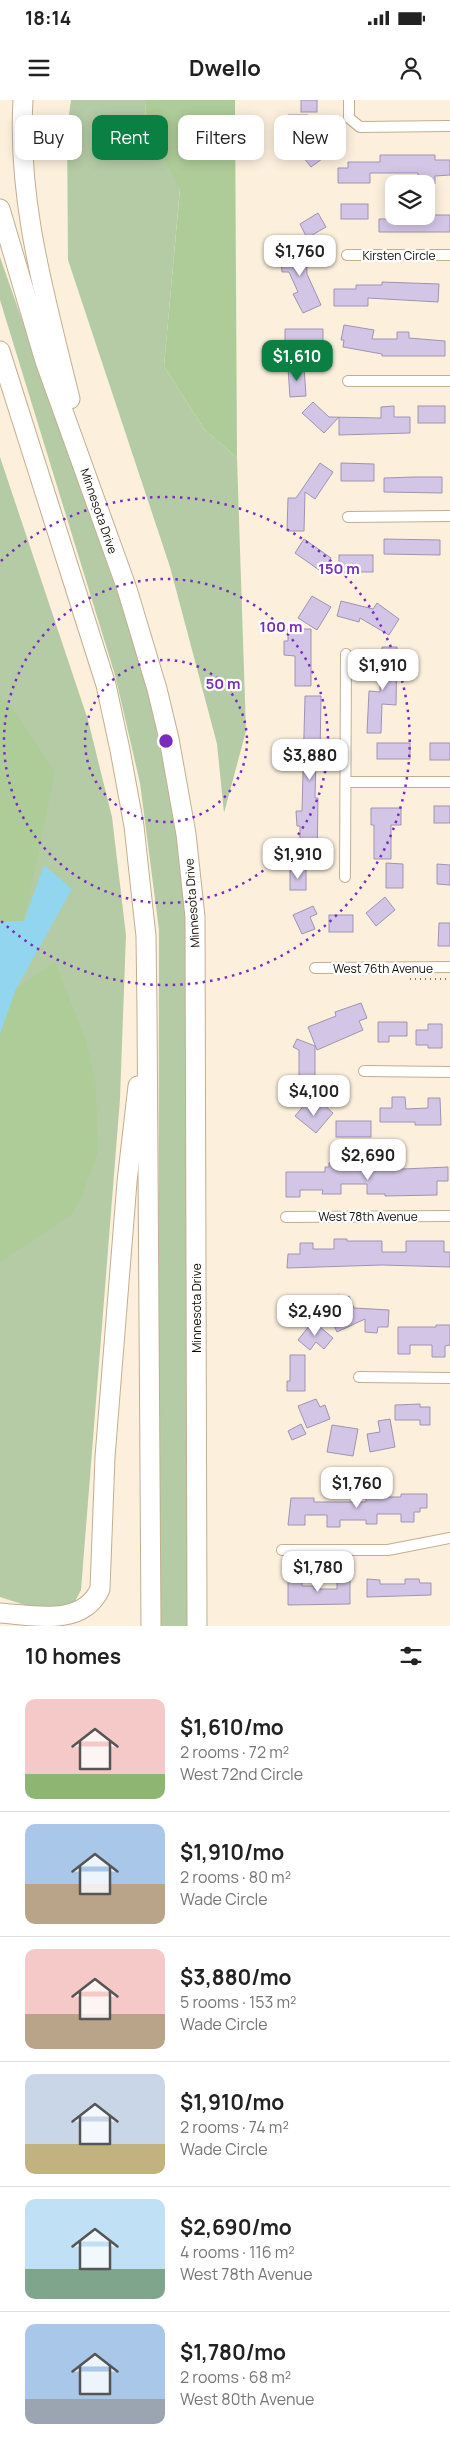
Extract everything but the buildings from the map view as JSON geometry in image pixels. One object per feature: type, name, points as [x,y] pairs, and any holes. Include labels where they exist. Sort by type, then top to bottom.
[{"type":"highway","points":[[23,100],[21,137],[22,175],[31,234],[98,507]]},
{"type":"highway","name":"Minnesota Drive","points":[[0,209],[46,361],[146,648],[171,748],[192,871],[195,927],[197,1626]]},
{"type":"highway","points":[[0,351],[106,685],[134,826],[142,891],[146,936],[147,1011],[150,1626]]},
{"type":"highway","points":[[0,394],[26,460],[44,494]]},
{"type":"highway","points":[[0,1613],[53,1619],[70,1617],[86,1612],[95,1602],[100,1589],[105,1458],[127,1182],[147,1011]]},
{"type":"street","points":[[349,100],[349,118],[360,127],[450,126]]},
{"type":"street","name":"Kirsten Circle","points":[[347,255],[450,255]]},
{"type":"street","points":[[348,382],[450,381]]},
{"type":"street","points":[[348,517],[450,516]]},
{"type":"street","points":[[345,877],[347,782],[346,654]]},
{"type":"street","points":[[347,782],[450,782]]},
{"type":"street","name":"West 76th Avenue","points":[[315,968],[450,968]]},
{"type":"street","points":[[364,1071],[450,1072]]},
{"type":"street","name":"West 78th Avenue","points":[[286,1216],[450,1216]]},
{"type":"street","points":[[359,1377],[450,1378]]},
{"type":"street","points":[[282,1550],[388,1550],[450,1538]]},
{"type":"green space","points":[[71,100],[146,100],[145,115],[92,115],[92,160],[164,160],[180,188],[164,366],[204,429],[237,458],[246,731],[224,813],[217,744],[170,567],[68,260],[67,160],[82,160],[82,115],[69,115]]},
{"type":"green space","points":[[146,100],[235,100],[235,115],[178,115],[178,160],[235,160],[237,458],[204,429],[164,366],[180,189],[163,160],[168,160],[168,115],[145,115]]},
{"type":"green space","points":[[0,257],[144,669],[174,814],[185,893],[188,1626],[158,1626],[159,930],[140,783],[115,675],[0,300]]},
{"type":"green space","points":[[0,457],[88,720],[112,817],[126,935],[120,1099],[81,1590],[72,1607],[40,1610],[0,1597]]},
{"type":"green space","points":[[0,699],[8,701],[55,772],[24,921],[0,922]]},
{"type":"green space","points":[[55,962],[86,1040],[96,1087],[98,1152],[81,1198],[71,1215],[0,1262],[0,1034],[16,989]]},
{"type":"water","points":[[44,865],[72,889],[16,989],[0,1034],[0,922],[24,921]]}]
